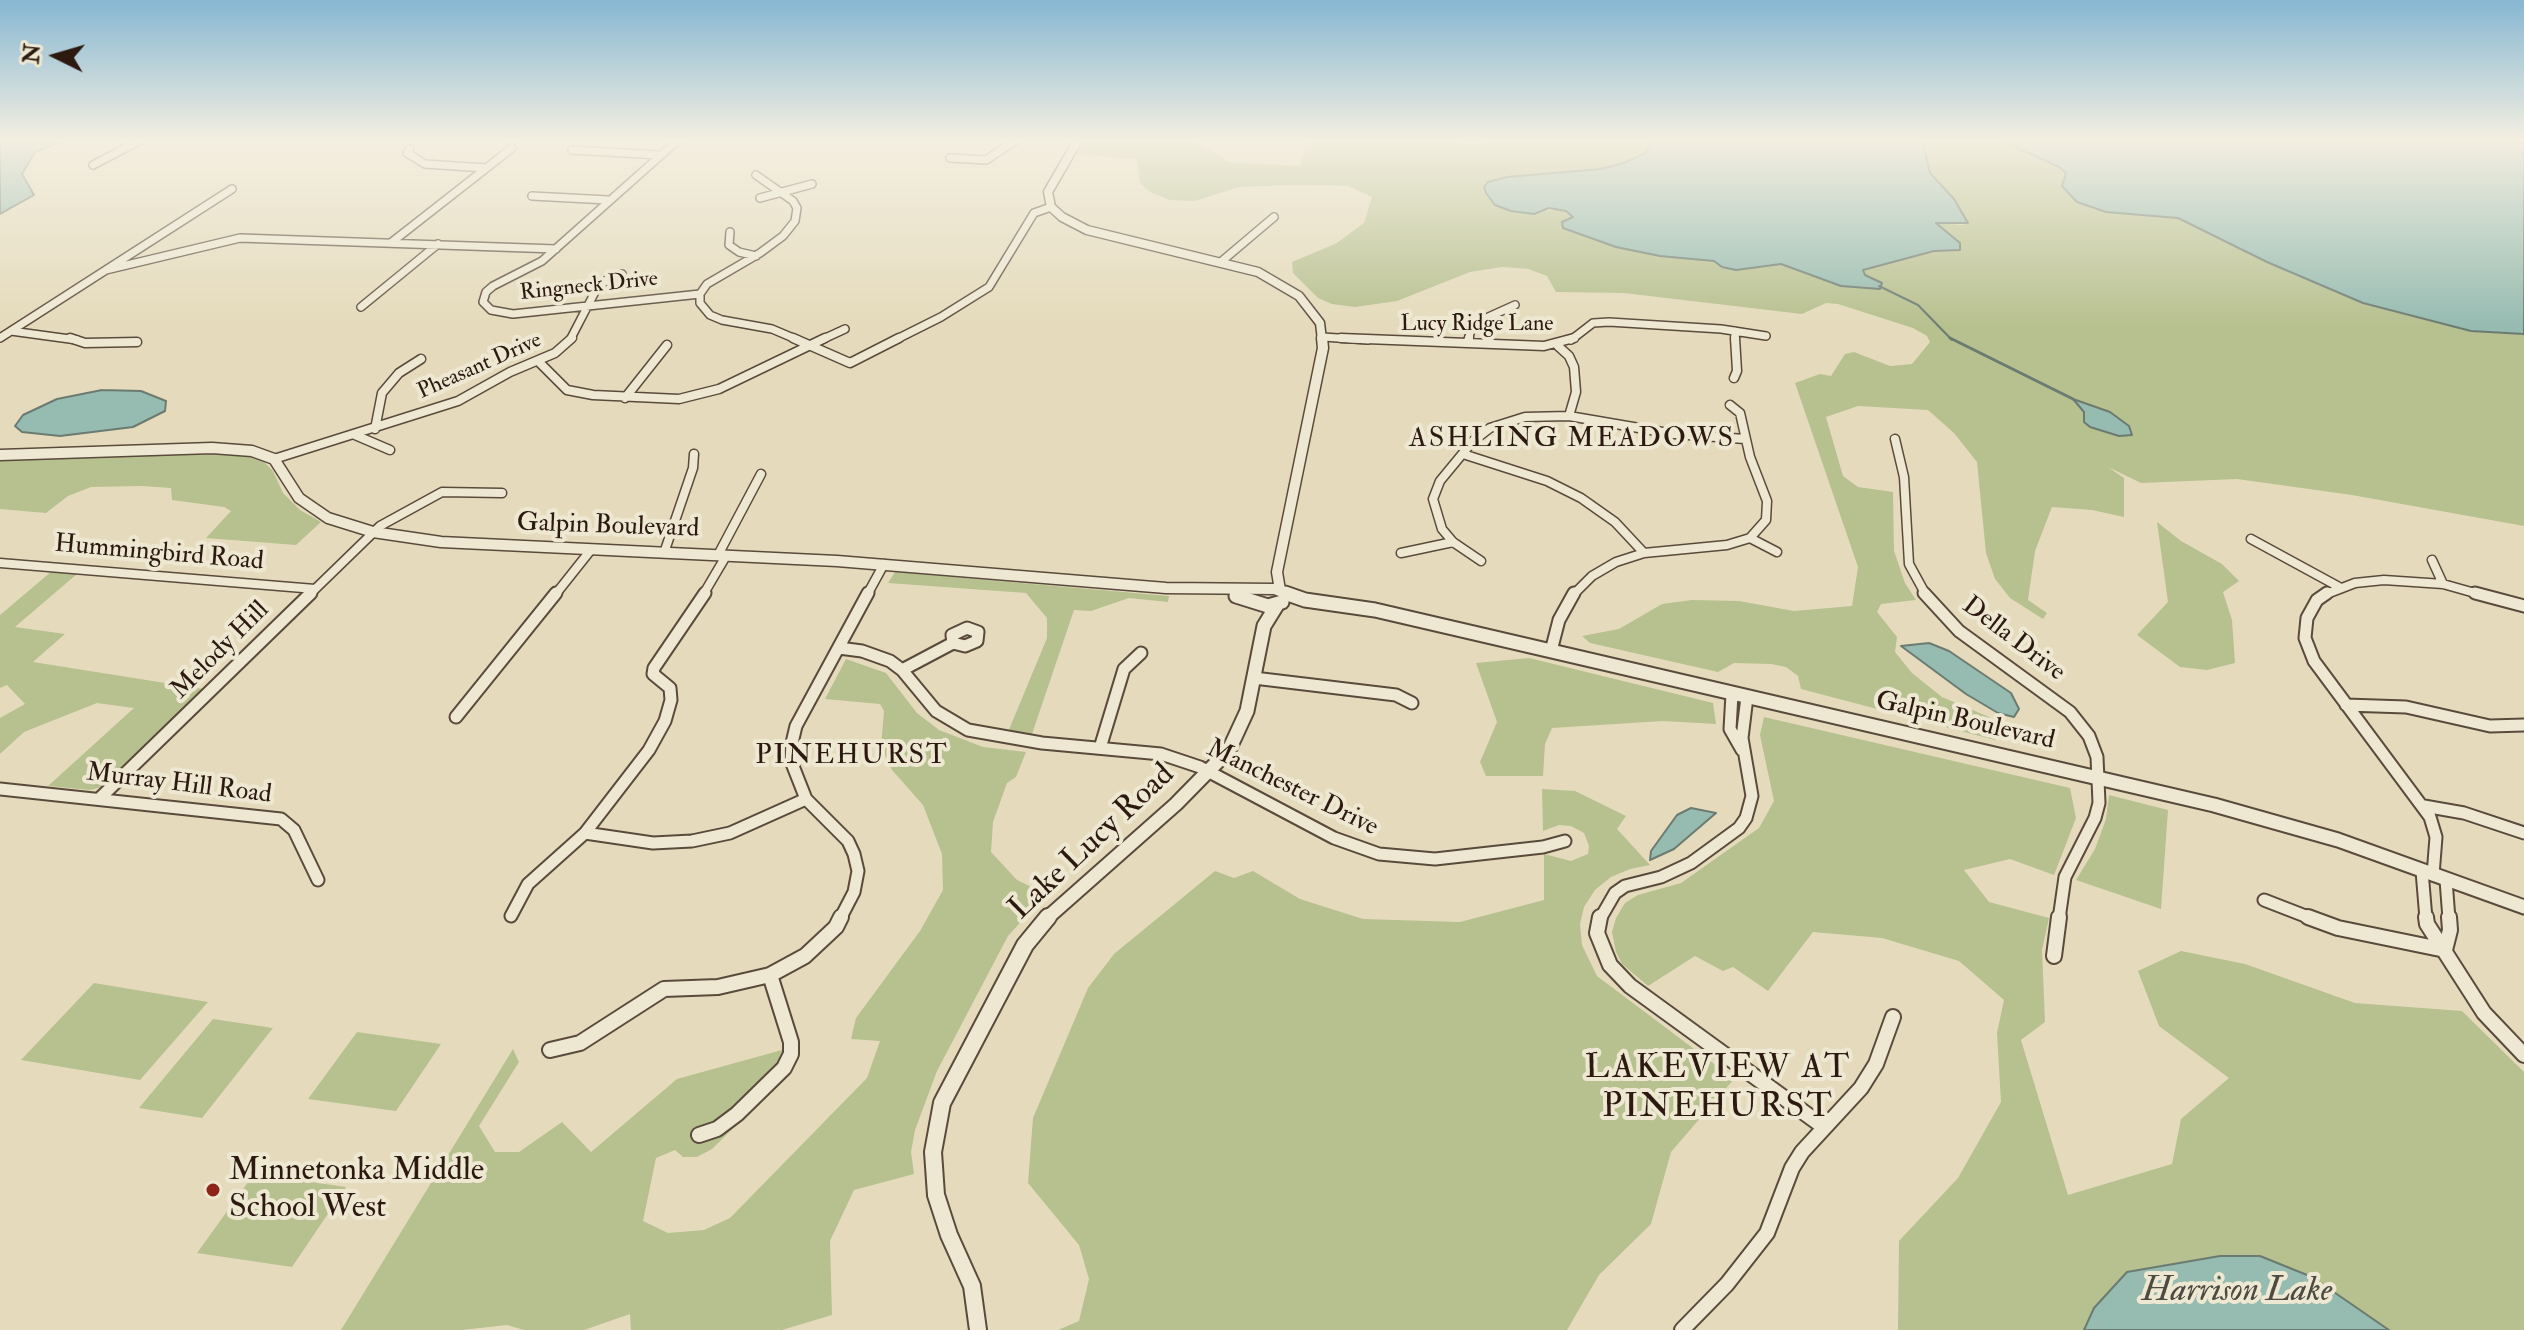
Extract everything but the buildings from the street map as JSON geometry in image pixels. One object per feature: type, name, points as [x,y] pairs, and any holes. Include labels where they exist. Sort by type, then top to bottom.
[{"type":"street","points":[[0,338],[212,202]]},
{"type":"street","points":[[392,242],[443,202]]},
{"type":"street","points":[[106,270],[240,238],[556,249],[606,202]]},
{"type":"street","points":[[793,202],[798,215],[783,236],[756,256],[707,284],[700,294],[700,303],[710,315],[772,329],[850,363],[941,317],[989,287],[1034,213],[1051,207]]},
{"type":"street","points":[[1050,202],[1051,207],[1068,222],[1087,230],[1222,261],[1275,280],[1299,296],[1315,314],[1323,337],[1277,572],[1262,596]]},
{"type":"street","points":[[1222,261],[1274,217]]},
{"type":"street","points":[[730,232],[729,245],[739,252],[756,256]]},
{"type":"street","points":[[361,307],[438,244]]},
{"type":"street","name":"Ringneck Drive","points":[[556,249],[534,266],[493,286],[483,296],[483,302],[491,310],[513,314],[700,294]]},
{"type":"street","name":"Pheasant Drive","points":[[274,459],[458,401],[510,372],[538,361],[569,342],[601,284],[622,274]]},
{"type":"street","points":[[1468,342],[1473,324],[1515,305]]},
{"type":"street","name":"Lucy Ridge Lane","points":[[1323,337],[1404,343],[1558,346],[1575,338],[1586,326],[1601,322],[1766,336]]},
{"type":"street","points":[[538,361],[567,390],[625,398],[679,399],[705,395],[845,329]]},
{"type":"street","points":[[11,331],[85,343],[137,342]]},
{"type":"street","points":[[1734,378],[1737,371],[1735,331]]},
{"type":"street","points":[[625,398],[667,345]]},
{"type":"street","points":[[1558,346],[1569,356],[1574,367],[1576,392],[1569,416]]},
{"type":"street","points":[[375,429],[382,393],[399,373],[421,359]]},
{"type":"street","points":[[1551,651],[1559,620],[1573,594],[1592,576],[1616,562],[1644,553],[1727,545],[1750,538],[1766,520],[1767,501],[1745,439],[1740,413],[1730,405]]},
{"type":"street","points":[[1481,561],[1453,542],[1437,519],[1433,499],[1440,481],[1463,454],[1481,434],[1500,424],[1537,416],[1569,416],[1674,434],[1745,439]]},
{"type":"street","points":[[355,435],[390,450]]},
{"type":"street","name":"Della Drive","points":[[1895,439],[1904,477],[1909,564],[1917,583],[1940,613],[1959,631],[2070,712],[2093,747],[2099,803],[2063,886],[2054,956]]},
{"type":"street","points":[[0,455],[236,449],[261,453],[274,459]]},
{"type":"street","points":[[664,553],[693,468],[694,454]]},
{"type":"street","points":[[1463,454],[1547,481],[1581,498],[1615,522],[1644,553]]},
{"type":"street","name":"Galpin Boulevard","points":[[274,459],[291,489],[307,506],[340,523],[373,532],[482,545],[884,564],[1166,588],[1185,593],[1262,596]]},
{"type":"street","points":[[511,916],[528,884],[585,833],[616,795],[665,721],[671,700],[670,688],[653,674],[654,668],[691,616],[761,474]]},
{"type":"street","name":"Melody Hill","points":[[99,799],[373,532],[442,492],[502,493]]},
{"type":"street","points":[[1750,538],[1777,552]]},
{"type":"street","points":[[2251,539],[2341,588]]},
{"type":"street","points":[[1401,553],[1453,542]]},
{"type":"street","points":[[456,717],[590,551]]},
{"type":"street","points":[[2432,560],[2443,584]]},
{"type":"street","name":"Hummingbird Road","points":[[0,563],[315,589]]},
{"type":"street","points":[[550,1050],[580,1043],[664,989],[718,987],[770,975],[823,942],[846,912],[858,871],[848,841],[806,799],[791,761],[796,726],[884,564]]},
{"type":"street","points":[[1277,572],[1280,598]]},
{"type":"street","points":[[2445,950],[2450,930],[2434,875],[2435,832],[2424,806],[2314,661],[2304,627],[2311,607],[2322,597],[2341,588],[2384,580],[2443,584],[2524,606]]},
{"type":"street","points":[[1262,596],[1280,598]]},
{"type":"street","points":[[1262,596],[1280,598]]},
{"type":"street","name":"Lake Lucy Road","points":[[978,1330],[972,1286],[949,1235],[936,1195],[933,1152],[942,1103],[1025,945],[1054,909],[1210,772],[1229,750],[1247,711],[1264,626],[1262,596]]},
{"type":"street","name":"Galpin Boulevard","points":[[1280,598],[1386,615],[1551,651],[2214,805],[2337,840],[2524,907]]},
{"type":"street","name":"Lake Lucy Road","points":[[1264,626],[1280,598]]},
{"type":"street","points":[[902,670],[953,643]]},
{"type":"street","name":"Manchester Drive","points":[[839,648],[875,655],[902,670],[936,711],[968,730],[1042,743],[1161,754],[1210,772],[1334,838],[1379,854],[1435,859],[1543,847],[1565,841]]},
{"type":"street","points":[[1100,748],[1124,669],[1141,653]]},
{"type":"street","points":[[1254,678],[1396,695],[1412,703]]},
{"type":"street","points":[[1732,694],[1730,729],[1744,752],[1752,780],[1750,809],[1739,828],[1676,872],[1625,886],[1615,893],[1601,912],[1597,933],[1603,954],[1630,986],[1824,1127]]},
{"type":"street","points":[[1744,752],[1747,697]]},
{"type":"street","points":[[2346,705],[2406,707],[2490,726],[2518,729]]},
{"type":"street","name":"Murray Hill Road","points":[[0,789],[281,819],[294,830],[318,880]]},
{"type":"street","points":[[585,833],[653,843],[692,841],[730,833],[806,799]]},
{"type":"street","points":[[2424,806],[2464,813],[2524,833]]},
{"type":"street","points":[[2434,875],[2421,884],[2427,924],[2484,1013],[2524,1055]]},
{"type":"street","points":[[2264,900],[2338,928],[2445,950]]},
{"type":"street","points":[[699,1135],[717,1129],[737,1114],[784,1068],[791,1054],[791,1042],[770,975]]},
{"type":"street","points":[[1682,1330],[1727,1284],[1767,1233],[1792,1168],[1824,1127],[1848,1106],[1876,1064],[1893,1017]]},
{"type":"green space","points":[[1370,202],[1495,202],[1496,205],[1528,214],[1559,209],[1567,211],[1572,219],[1660,256],[1714,261],[1740,270],[1780,264],[1811,276],[1882,283],[1865,275],[1862,270],[1938,251],[1936,223],[1964,225],[1955,202],[2095,202],[2106,212],[2178,218],[2267,262],[2363,303],[2471,331],[2524,334],[2524,526],[2352,495],[2237,479],[2141,483],[2108,467],[2124,478],[2124,517],[2092,510],[2052,507],[2035,551],[2028,600],[2047,613],[2043,619],[2010,598],[1995,579],[1986,553],[1977,462],[1954,433],[1928,410],[1858,406],[1826,417],[1843,476],[1858,487],[1893,492],[1894,551],[1905,583],[1916,600],[1881,604],[1877,612],[1897,637],[1895,652],[1912,673],[1942,697],[1989,717],[1999,730],[1995,740],[1801,689],[1798,676],[1786,667],[1734,663],[1718,672],[1590,643],[1582,636],[1619,629],[1662,604],[1692,600],[1739,601],[1794,611],[1852,606],[1858,567],[1795,383],[1820,374],[1831,376],[1845,354],[1854,352],[1890,366],[1912,364],[1930,342],[1927,336],[1913,328],[1838,304],[1826,303],[1802,314],[1624,293],[1556,292],[1547,276],[1528,269],[1502,267],[1470,272],[1397,301],[1355,307],[1332,304],[1318,298],[1293,273],[1292,262],[1337,243],[1364,223]]},
{"type":"green space","points":[[217,452],[252,456],[264,462],[273,471],[283,493],[300,510],[321,522],[296,545],[206,538],[231,511],[224,507],[172,500],[171,488],[142,486],[91,487],[68,496],[46,513],[0,509],[0,459]]},
{"type":"green space","points":[[2157,522],[2181,541],[2222,564],[2239,581],[2223,592],[2232,620],[2235,663],[2207,670],[2180,667],[2137,635],[2168,602]]},
{"type":"green space","points":[[52,571],[77,574],[15,627],[65,634],[33,662],[203,689],[118,775],[102,787],[90,790],[48,786],[134,708],[97,703],[24,732],[0,754],[0,718],[25,704],[7,685],[0,688],[0,615]]},
{"type":"green space","points":[[895,572],[1169,596],[1168,602],[1129,598],[1091,611],[1074,610],[1032,734],[1008,732],[1047,638],[1047,618],[1026,593],[888,583]]},
{"type":"green space","points":[[1529,658],[1713,703],[1716,724],[1663,721],[1552,728],[1545,744],[1543,776],[1486,776],[1480,762],[1497,722],[1476,663]]},
{"type":"green space","points":[[846,659],[886,673],[917,713],[939,730],[983,747],[1026,752],[1016,777],[1007,783],[993,822],[991,852],[1017,880],[1046,894],[1008,936],[937,1071],[915,1130],[911,1152],[914,1174],[854,1190],[830,1241],[832,1315],[782,1330],[631,1330],[630,1314],[584,1330],[524,1330],[507,1325],[462,1330],[341,1330],[513,1049],[519,1062],[479,1126],[495,1152],[519,1152],[562,1122],[591,1152],[677,1079],[800,1045],[796,1061],[788,1074],[712,1149],[697,1157],[683,1157],[675,1150],[656,1158],[643,1221],[668,1233],[704,1230],[730,1218],[867,1078],[880,1041],[851,1039],[856,1018],[920,931],[943,890],[942,854],[923,805],[892,770],[881,746],[884,711],[880,704],[825,699]]},
{"type":"green space","points":[[1764,717],[2070,788],[2076,818],[2054,875],[2010,859],[1964,870],[1989,902],[2049,918],[2042,950],[2045,1022],[2021,1040],[2068,1195],[2172,1164],[2181,1119],[2229,1078],[2159,1026],[2138,971],[2181,951],[2245,964],[2355,1003],[2462,1011],[2524,1072],[2524,1330],[2389,1330],[2312,1277],[2260,1256],[2220,1256],[2207,1258],[2094,1308],[2084,1330],[1898,1330],[1899,1241],[1958,1178],[2001,1102],[1997,1033],[2004,1000],[1959,961],[1882,938],[1813,932],[1768,991],[1733,967],[1723,971],[1695,956],[1648,986],[1622,964],[1616,952],[1612,932],[1625,903],[1638,895],[1681,883],[1759,828],[1774,801],[1760,735]]},
{"type":"green space","points":[[1542,789],[1575,791],[1626,816],[1617,829],[1650,865],[1611,877],[1595,890],[1584,907],[1580,924],[1582,945],[1597,976],[1734,1079],[1671,1152],[1651,1224],[1599,1275],[1567,1330],[1058,1330],[1079,1321],[1089,1279],[1079,1245],[1028,1183],[1033,1118],[1088,988],[1114,954],[1215,871],[1234,878],[1253,871],[1300,899],[1363,919],[1460,922],[1544,900],[1544,854],[1571,861],[1588,854],[1589,846],[1584,833],[1571,826],[1559,825],[1543,831]]},
{"type":"green space","points":[[2109,795],[2168,810],[2161,909],[2076,880],[2095,849],[2106,819]]},
{"type":"green space","points":[[94,983],[208,1002],[140,1080],[21,1060]]},
{"type":"green space","points":[[213,1019],[273,1028],[202,1118],[139,1108]]},
{"type":"green space","points":[[357,1032],[441,1044],[396,1111],[308,1099]]},
{"type":"green space","points":[[254,1174],[346,1187],[292,1267],[197,1253]]},
{"type":"water","points":[[0,202],[21,202],[0,214]]},
{"type":"water","points":[[1493,202],[1956,202],[1968,223],[1936,223],[1960,243],[1960,250],[1934,251],[1863,270],[1865,275],[1882,283],[1880,289],[1841,286],[1781,264],[1736,270],[1722,267],[1714,261],[1660,256],[1616,247],[1563,228],[1562,222],[1573,217],[1566,211],[1549,208],[1534,214]]},
{"type":"water","points":[[2077,202],[2524,202],[2524,334],[2471,331],[2363,303],[2267,262],[2178,218],[2106,212]]},
{"type":"water","points":[[102,390],[141,391],[166,401],[165,411],[133,427],[60,436],[22,432],[15,426],[23,415],[57,399]]},
{"type":"water","points":[[2073,399],[2110,412],[2129,426],[2132,435],[2119,436],[2090,427],[2084,422],[2084,412]]},
{"type":"water","points":[[1929,643],[1949,651],[2011,693],[2019,709],[2014,717],[1998,713],[1966,694],[1901,646]]},
{"type":"water","points":[[1691,808],[1716,813],[1674,849],[1650,860],[1651,851],[1677,815]]},
{"type":"water","name":"Harrison Lake","points":[[2220,1256],[2260,1256],[2312,1277],[2389,1330],[2084,1330],[2094,1308],[2127,1272]]},
{"type":"waterway","points":[[1879,286],[1918,305],[1950,338]]},
{"type":"waterway","points":[[1950,338],[2073,399]]},
{"type":"place","name":"Minnetonka Middle School West","points":[[213,1190]]},
{"type":"district","name":"ASHLING MEADOWS","points":[[1572,440]]},
{"type":"district","name":"PINEHURST","points":[[852,757]]},
{"type":"district","name":"LAKEVIEW AT PINEHURST","points":[[1718,1090]]}]
